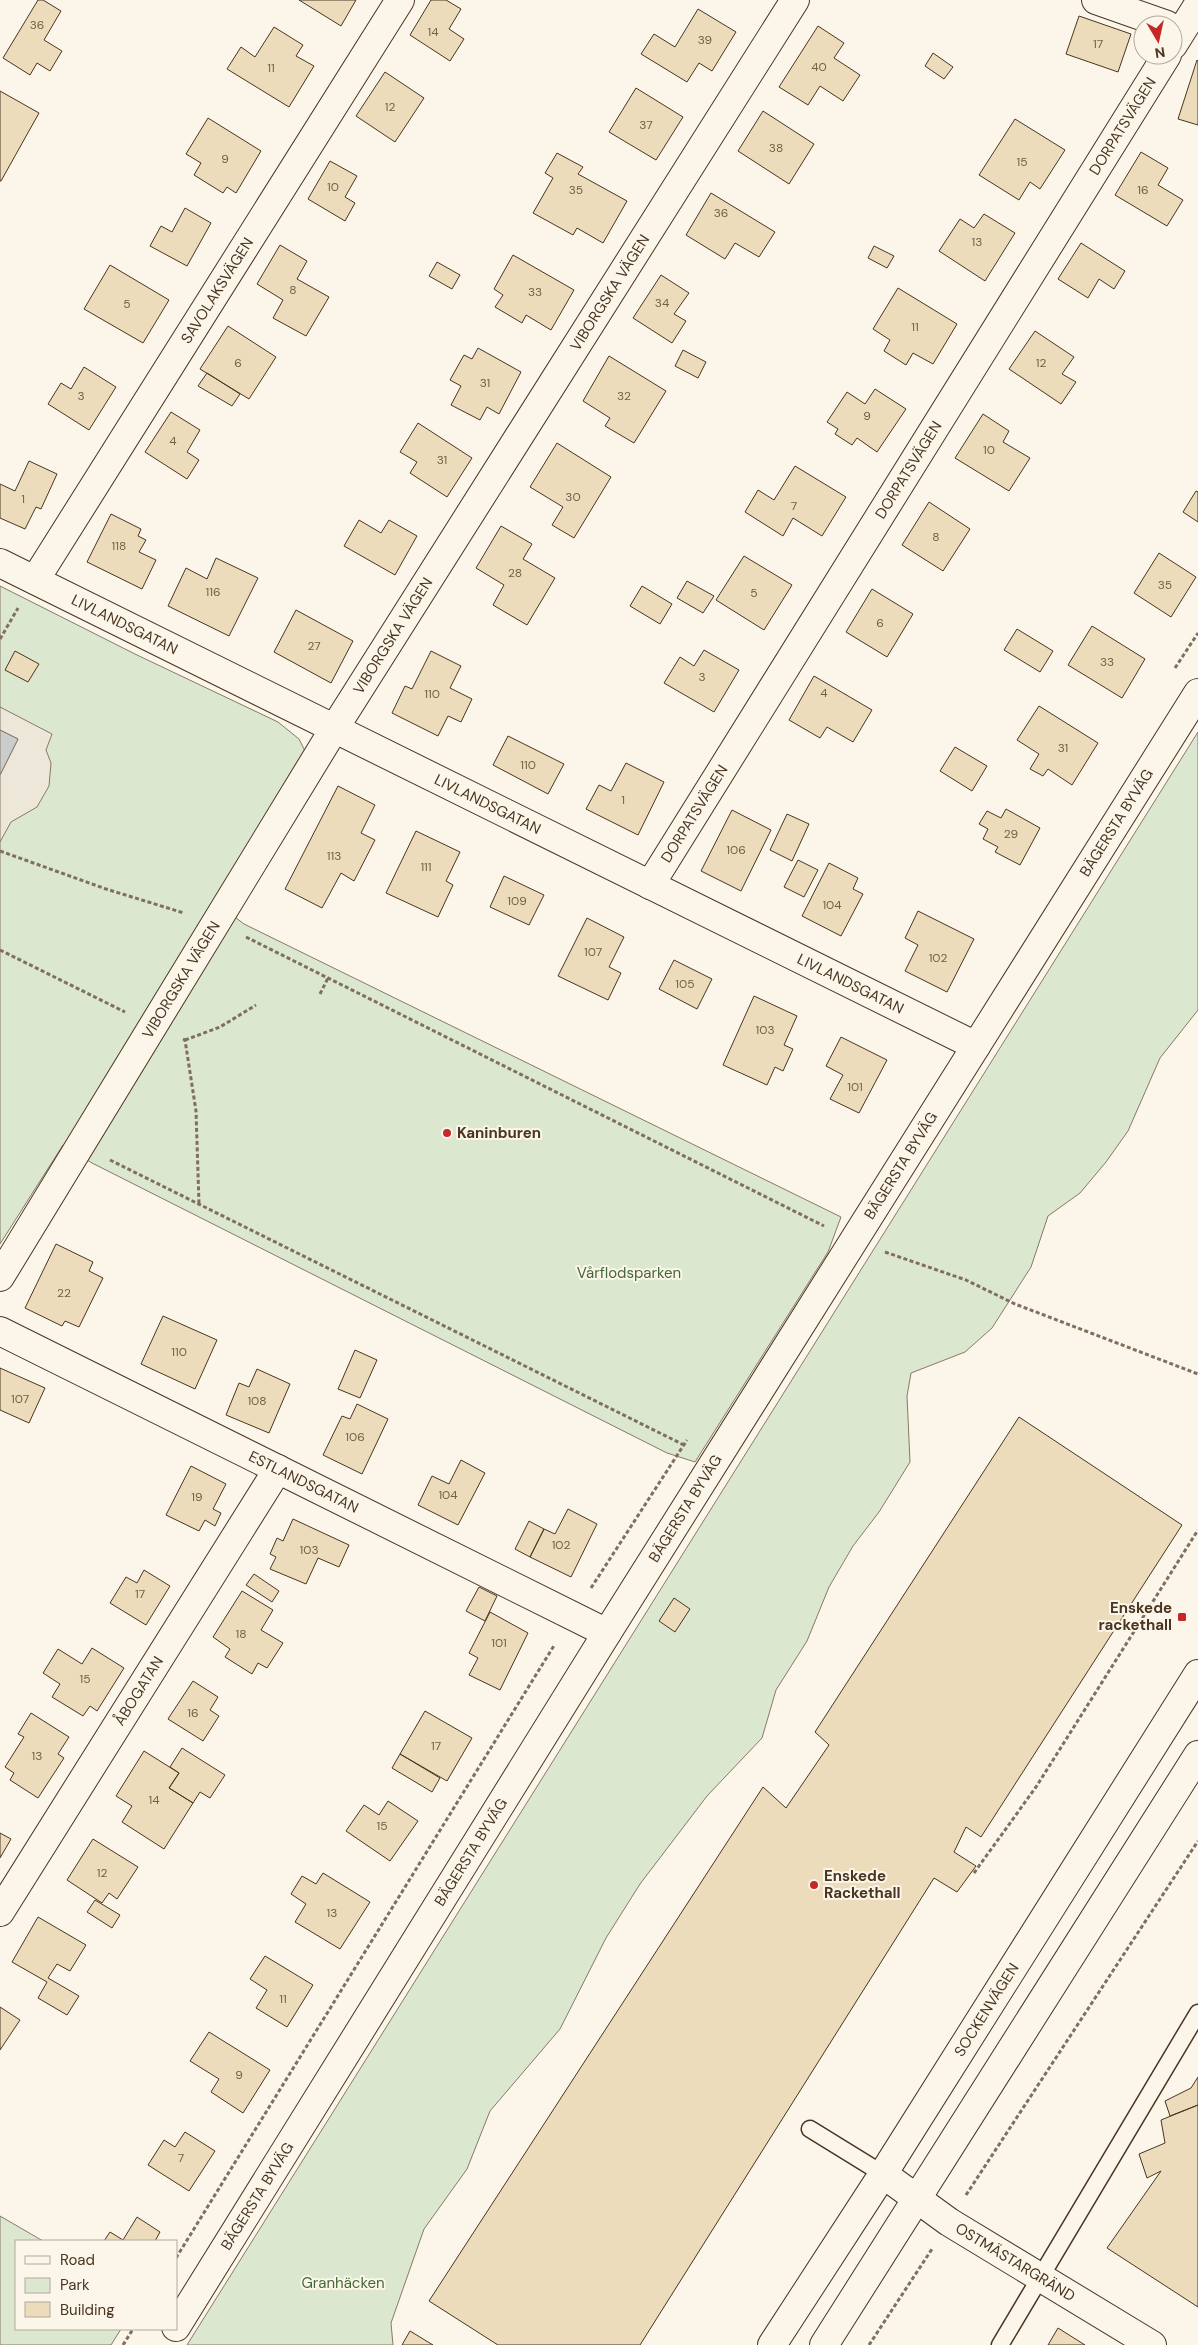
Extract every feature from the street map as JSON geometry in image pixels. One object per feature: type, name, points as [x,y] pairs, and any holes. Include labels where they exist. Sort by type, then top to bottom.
[{"type":"street","name":"SAVOLAKSVÄGEN","points":[[35,580],[400,0]]},
{"type":"street","name":"VIBORGSKA VÄGEN","points":[[0,1277],[334,728],[795,0]]},
{"type":"street","points":[[1096,0],[1134,15]]},
{"type":"street","points":[[1183,27],[1198,5]]},
{"type":"street","name":"DORPATSVÄGEN","points":[[650,885],[1161,65]]},
{"type":"street","name":"LIVLANDSGATAN","points":[[0,562],[976,1046]]},
{"type":"street","name":"BÄGERSTA BYVÄG","points":[[178,2325],[607,1633],[1198,693]]},
{"type":"street","name":"ESTLANDSGATAN","points":[[0,1332],[607,1633]]},
{"type":"street","name":"ÅBOGATAN","points":[[0,1912],[278,1469]]},
{"type":"street","name":"SOCKENVÄGEN","points":[[772,2345],[883,2174],[1198,1674]]},
{"type":"street","points":[[824,2345],[1198,1755]]},
{"type":"street","name":"OSTMÄSTARGRÄND","points":[[883,2174],[949,2222],[1152,2345]]},
{"type":"street","name":"BÄGERSTA BYVÄG","points":[[165,2345],[175,2330]]},
{"type":"lane","points":[[1000,2345],[1042,2278],[1198,2013]]},
{"type":"lane","points":[[810,2129],[883,2174]]},
{"type":"path","points":[[0,851],[106,889],[216,922],[853,1240],[966,1280],[1015,1304],[1198,1374]]},
{"type":"path","points":[[0,950],[185,1040],[220,1027],[256,1005]]},
{"type":"path","points":[[320,994],[328,978]]},
{"type":"path","points":[[185,1040],[196,1111],[199,1204]]},
{"type":"path","points":[[81,1145],[684,1445]]},
{"type":"path","points":[[974,1873],[1036,1787],[1198,1530]]},
{"type":"path","points":[[870,2345],[1198,1841]]},
{"type":"path","points":[[123,2345],[132,2330]]},
{"type":"green space","name":"Vårflodsparken","points":[[0,586],[137,655],[278,722],[299,739],[305,751],[214,901],[244,924],[841,1217],[828,1252],[695,1462],[667,1453],[92,1163],[63,1145],[0,1244]]},
{"type":"green space","name":"Granhäcken","points":[[1198,732],[1198,1010],[1160,1058],[1128,1131],[1106,1162],[1080,1193],[1048,1216],[1031,1267],[992,1328],[965,1352],[911,1373],[907,1396],[910,1462],[879,1512],[853,1546],[829,1587],[807,1641],[776,1690],[762,1738],[707,1796],[640,1884],[606,1938],[560,2029],[490,2111],[467,2169],[424,2229],[391,2323],[393,2345],[187,2345]]},
{"type":"green space","points":[[0,2216],[41,2240],[15,2240],[15,2330],[120,2330],[111,2345],[0,2345]]},
{"type":"shaded area","points":[[0,707],[52,734],[46,750],[51,763],[49,786],[37,807],[11,822],[0,842],[0,775],[18,739],[0,730]]},
{"type":"shaded area","points":[[0,730],[18,739],[0,775]]},
{"type":"building","points":[[38,0],[43,0],[61,11],[44,40],[62,51],[50,71],[37,63],[30,75],[3,58]]},
{"type":"building","points":[[299,0],[356,0],[341,26]]},
{"type":"building","points":[[431,0],[446,0],[461,9],[449,29],[464,39],[450,61],[410,35]]},
{"type":"building","points":[[698,9],[736,32],[712,71],[699,63],[687,82],[641,54],[654,34],[675,47]]},
{"type":"building","points":[[1079,16],[1131,34],[1118,72],[1066,54]]},
{"type":"building","points":[[818,26],[844,43],[834,58],[860,75],[843,101],[820,86],[808,105],[779,87]]},
{"type":"building","points":[[274,27],[303,45],[296,56],[314,66],[289,107],[227,69],[241,47],[255,57]]},
{"type":"building","points":[[933,53],[953,67],[944,79],[925,66]]},
{"type":"building","points":[[1198,61],[1198,125],[1178,119]]},
{"type":"building","points":[[385,72],[424,98],[395,142],[356,116]]},
{"type":"building","points":[[636,88],[683,117],[656,160],[609,132]]},
{"type":"building","points":[[0,91],[39,113],[1,181],[0,181]]},
{"type":"building","points":[[763,111],[814,144],[789,184],[738,151]]},
{"type":"building","points":[[208,118],[261,151],[236,193],[227,187],[223,193],[194,175],[201,163],[186,154]]},
{"type":"building","points":[[1015,119],[1065,150],[1040,189],[1030,182],[1019,200],[979,175]]},
{"type":"building","points":[[1141,152],[1168,168],[1158,185],[1183,200],[1167,226],[1115,195]]},
{"type":"building","points":[[557,153],[583,167],[578,174],[627,201],[603,243],[577,228],[573,235],[533,213],[553,178],[545,173]]},
{"type":"building","points":[[330,161],[357,176],[345,197],[355,203],[345,221],[308,199]]},
{"type":"building","points":[[711,193],[775,232],[759,257],[735,243],[725,259],[686,235]]},
{"type":"building","points":[[185,208],[211,223],[187,266],[150,246],[161,226],[172,232]]},
{"type":"building","points":[[984,214],[1015,233],[985,281],[939,251],[960,219],[974,228]]},
{"type":"building","points":[[1081,243],[1125,271],[1114,289],[1099,279],[1088,298],[1058,279]]},
{"type":"building","points":[[280,245],[307,261],[297,279],[329,297],[306,336],[273,318],[283,300],[257,284]]},
{"type":"building","points":[[874,246],[894,256],[887,268],[868,258]]},
{"type":"building","points":[[513,255],[574,290],[551,330],[526,315],[522,323],[495,307],[503,295],[494,289]]},
{"type":"building","points":[[437,262],[460,275],[452,289],[429,276]]},
{"type":"building","points":[[110,265],[169,300],[143,343],[84,309]]},
{"type":"building","points":[[661,275],[689,293],[674,314],[686,321],[672,343],[633,318]]},
{"type":"building","points":[[898,288],[957,324],[933,364],[913,353],[906,365],[884,351],[890,340],[873,329]]},
{"type":"building","points":[[228,326],[276,357],[249,399],[200,369]]},
{"type":"building","points":[[1035,331],[1074,357],[1062,374],[1076,382],[1061,404],[1009,369]]},
{"type":"building","points":[[478,348],[521,372],[499,414],[487,407],[480,420],[451,405],[461,386],[450,380],[464,355],[472,359]]},
{"type":"building","points":[[683,350],[706,362],[698,378],[675,366]]},
{"type":"building","points":[[609,356],[666,391],[634,443],[605,426],[610,418],[583,401]]},
{"type":"building","points":[[84,367],[116,387],[89,430],[48,404],[61,383],[71,389]]},
{"type":"building","points":[[207,373],[240,394],[232,406],[198,386]]},
{"type":"building","points":[[875,389],[906,409],[877,452],[857,438],[852,445],[835,434],[838,429],[827,422],[847,392],[865,404]]},
{"type":"building","points":[[171,412],[200,430],[187,452],[199,460],[187,479],[145,452]]},
{"type":"building","points":[[983,414],[1009,431],[1003,442],[1030,458],[1009,491],[955,458]]},
{"type":"building","points":[[418,423],[472,458],[447,497],[410,473],[417,462],[400,452]]},
{"type":"building","points":[[557,443],[611,477],[574,538],[552,525],[563,507],[530,487]]},
{"type":"building","points":[[29,461],[57,474],[41,509],[36,507],[25,529],[0,518],[0,484],[15,491]]},
{"type":"building","points":[[795,466],[846,497],[822,536],[793,518],[783,536],[745,512],[758,490],[774,500]]},
{"type":"building","points":[[1196,491],[1198,492],[1198,522],[1183,512]]},
{"type":"building","points":[[929,502],[970,529],[943,571],[902,545]]},
{"type":"building","points":[[111,514],[141,529],[138,536],[146,540],[139,552],[156,560],[142,589],[87,562]]},
{"type":"building","points":[[359,520],[381,533],[389,520],[417,536],[395,575],[344,546]]},
{"type":"building","points":[[501,526],[532,544],[523,559],[555,578],[527,625],[493,605],[504,585],[476,568]]},
{"type":"building","points":[[1159,553],[1196,577],[1171,617],[1134,593]]},
{"type":"building","points":[[744,556],[792,585],[764,630],[716,600]]},
{"type":"building","points":[[216,558],[258,578],[229,636],[168,606],[186,568],[207,579]]},
{"type":"building","points":[[687,581],[714,596],[703,613],[677,598]]},
{"type":"building","points":[[642,586],[672,604],[660,624],[630,606]]},
{"type":"building","points":[[872,589],[913,614],[887,657],[846,632]]},
{"type":"building","points":[[296,610],[353,641],[331,683],[274,652]]},
{"type":"building","points":[[1092,626],[1145,659],[1122,698],[1068,665]]},
{"type":"building","points":[[1017,629],[1053,651],[1040,672],[1004,650]]},
{"type":"building","points":[[704,650],[739,670],[714,712],[664,683],[680,657],[694,666]]},
{"type":"building","points":[[15,651],[39,664],[28,682],[5,670]]},
{"type":"building","points":[[431,651],[461,666],[450,688],[472,699],[461,722],[448,716],[438,736],[392,713],[405,686],[412,689]]},
{"type":"building","points":[[814,676],[872,710],[853,742],[827,727],[820,738],[789,720]]},
{"type":"building","points":[[1039,706],[1098,743],[1072,785],[1048,769],[1043,776],[1030,769],[1039,754],[1017,740]]},
{"type":"building","points":[[508,736],[564,764],[548,794],[493,765]]},
{"type":"building","points":[[955,747],[987,766],[972,791],[940,771]]},
{"type":"building","points":[[626,763],[664,782],[638,835],[586,809],[599,785],[611,791]]},
{"type":"building","points":[[338,786],[375,805],[361,833],[375,840],[354,881],[341,873],[322,908],[285,889]]},
{"type":"building","points":[[1006,809],[1040,828],[1020,865],[995,852],[998,847],[983,839],[988,829],[979,824],[987,811],[1001,818]]},
{"type":"building","points":[[732,810],[771,830],[741,891],[701,871]]},
{"type":"building","points":[[787,814],[809,824],[792,861],[770,850]]},
{"type":"building","points":[[416,831],[460,852],[446,881],[453,885],[438,917],[386,893]]},
{"type":"building","points":[[798,860],[818,870],[804,897],[784,887]]},
{"type":"building","points":[[829,863],[858,878],[853,889],[863,894],[841,936],[802,916]]},
{"type":"building","points":[[504,876],[544,895],[529,925],[490,907]]},
{"type":"building","points":[[918,911],[974,939],[947,992],[905,971],[918,945],[905,938]]},
{"type":"building","points":[[587,918],[624,937],[609,967],[621,973],[608,1000],[558,976]]},
{"type":"building","points":[[674,960],[712,979],[697,1009],[659,989]]},
{"type":"building","points":[[754,996],[797,1016],[784,1045],[793,1049],[783,1071],[775,1067],[767,1085],[723,1065]]},
{"type":"building","points":[[841,1037],[887,1060],[859,1113],[830,1099],[843,1075],[826,1066]]},
{"type":"building","points":[[56,1244],[93,1262],[89,1271],[103,1278],[79,1327],[65,1321],[62,1326],[25,1308]]},
{"type":"building","points":[[163,1316],[217,1340],[195,1389],[141,1364]]},
{"type":"building","points":[[355,1350],[377,1360],[360,1398],[338,1389]]},
{"type":"building","points":[[0,1368],[45,1388],[29,1423],[0,1410]]},
{"type":"building","points":[[257,1369],[290,1384],[269,1433],[226,1415],[239,1383],[249,1387]]},
{"type":"building","points":[[357,1404],[388,1419],[362,1474],[323,1455],[342,1416],[350,1419]]},
{"type":"building","name":"Enskede Rackethall","points":[[1019,1417],[1182,1525],[981,1837],[966,1827],[954,1852],[976,1866],[957,1892],[934,1878],[640,2345],[498,2345],[429,2301],[763,1787],[786,1808],[829,1745],[815,1732]]},
{"type":"building","points":[[461,1460],[485,1473],[458,1525],[418,1505],[432,1476],[449,1484]]},
{"type":"building","points":[[191,1466],[226,1484],[213,1509],[221,1513],[215,1526],[205,1520],[199,1531],[166,1515]]},
{"type":"building","points":[[568,1509],[597,1524],[571,1577],[530,1557],[544,1529],[555,1534]]},
{"type":"building","points":[[293,1519],[349,1545],[339,1567],[318,1558],[306,1584],[270,1569],[276,1557],[270,1554],[277,1538],[283,1541]]},
{"type":"building","points":[[529,1521],[544,1529],[530,1557],[515,1549]]},
{"type":"building","points":[[144,1570],[170,1586],[146,1625],[110,1603],[126,1577],[137,1583]]},
{"type":"building","points":[[254,1574],[279,1591],[272,1602],[246,1585]]},
{"type":"building","points":[[479,1587],[497,1596],[485,1621],[466,1611]]},
{"type":"building","points":[[242,1591],[273,1610],[261,1630],[283,1643],[267,1668],[258,1663],[252,1674],[225,1657],[230,1649],[213,1637]]},
{"type":"building","points":[[674,1598],[690,1609],[675,1632],[659,1621]]},
{"type":"building","points":[[490,1612],[528,1633],[500,1690],[469,1675],[478,1658],[469,1653]]},
{"type":"building","points":[[92,1648],[124,1668],[97,1711],[90,1706],[83,1716],[52,1697],[60,1684],[43,1673],[58,1649],[82,1664]]},
{"type":"building","points":[[193,1681],[218,1697],[210,1710],[219,1716],[203,1741],[168,1719]]},
{"type":"building","points":[[425,1711],[472,1738],[447,1781],[400,1754]]},
{"type":"building","points":[[31,1713],[69,1737],[58,1754],[64,1758],[38,1798],[10,1780],[14,1773],[5,1767],[24,1737],[18,1734]]},
{"type":"building","points":[[182,1748],[225,1775],[210,1798],[200,1792],[193,1803],[169,1788],[179,1773],[170,1767]]},
{"type":"building","points":[[144,1751],[179,1773],[169,1788],[193,1803],[164,1849],[122,1822],[132,1806],[116,1796]]},
{"type":"building","points":[[400,1754],[440,1778],[432,1792],[392,1768]]},
{"type":"building","points":[[388,1801],[418,1821],[390,1861],[346,1831],[364,1805],[379,1815]]},
{"type":"building","points":[[0,1833],[11,1839],[0,1858]]},
{"type":"building","points":[[93,1839],[138,1867],[117,1899],[109,1893],[102,1903],[67,1880]]},
{"type":"building","points":[[323,1873],[370,1902],[340,1949],[295,1922],[306,1904],[291,1894],[302,1876],[316,1884]]},
{"type":"building","points":[[95,1900],[120,1915],[112,1928],[87,1912]]},
{"type":"building","points":[[38,1917],[86,1945],[70,1971],[57,1964],[48,1978],[79,1996],[67,2015],[38,1998],[47,1982],[12,1962]]},
{"type":"building","points":[[265,1956],[313,1985],[287,2027],[256,2008],[267,1990],[250,1979]]},
{"type":"building","points":[[0,2007],[20,2020],[0,2050]]},
{"type":"building","points":[[209,2032],[270,2070],[243,2113],[211,2092],[219,2079],[190,2061]]},
{"type":"building","points":[[1198,2077],[1198,2105],[1170,2116],[1165,2101],[1191,2088]]},
{"type":"building","points":[[1198,2105],[1198,2307],[1107,2248],[1161,2171],[1147,2178],[1139,2154],[1165,2143],[1161,2120]]},
{"type":"building","points":[[185,2132],[215,2151],[189,2191],[148,2165],[164,2140],[175,2147]]},
{"type":"building","points":[[137,2217],[160,2232],[156,2240],[123,2240]]},
{"type":"building","points":[[110,2232],[123,2240],[105,2240]]},
{"type":"building","points":[[1058,2328],[1085,2345],[1048,2345]]},
{"type":"building","points":[[410,2331],[433,2345],[402,2345]]},
{"type":"place","name":"Kaninburen","points":[[447,1133]]},
{"type":"place","name":"Enskede rackethall","points":[[1182,1617]]},
{"type":"place","name":"Enskede Rackethall","points":[[814,1885]]}]
